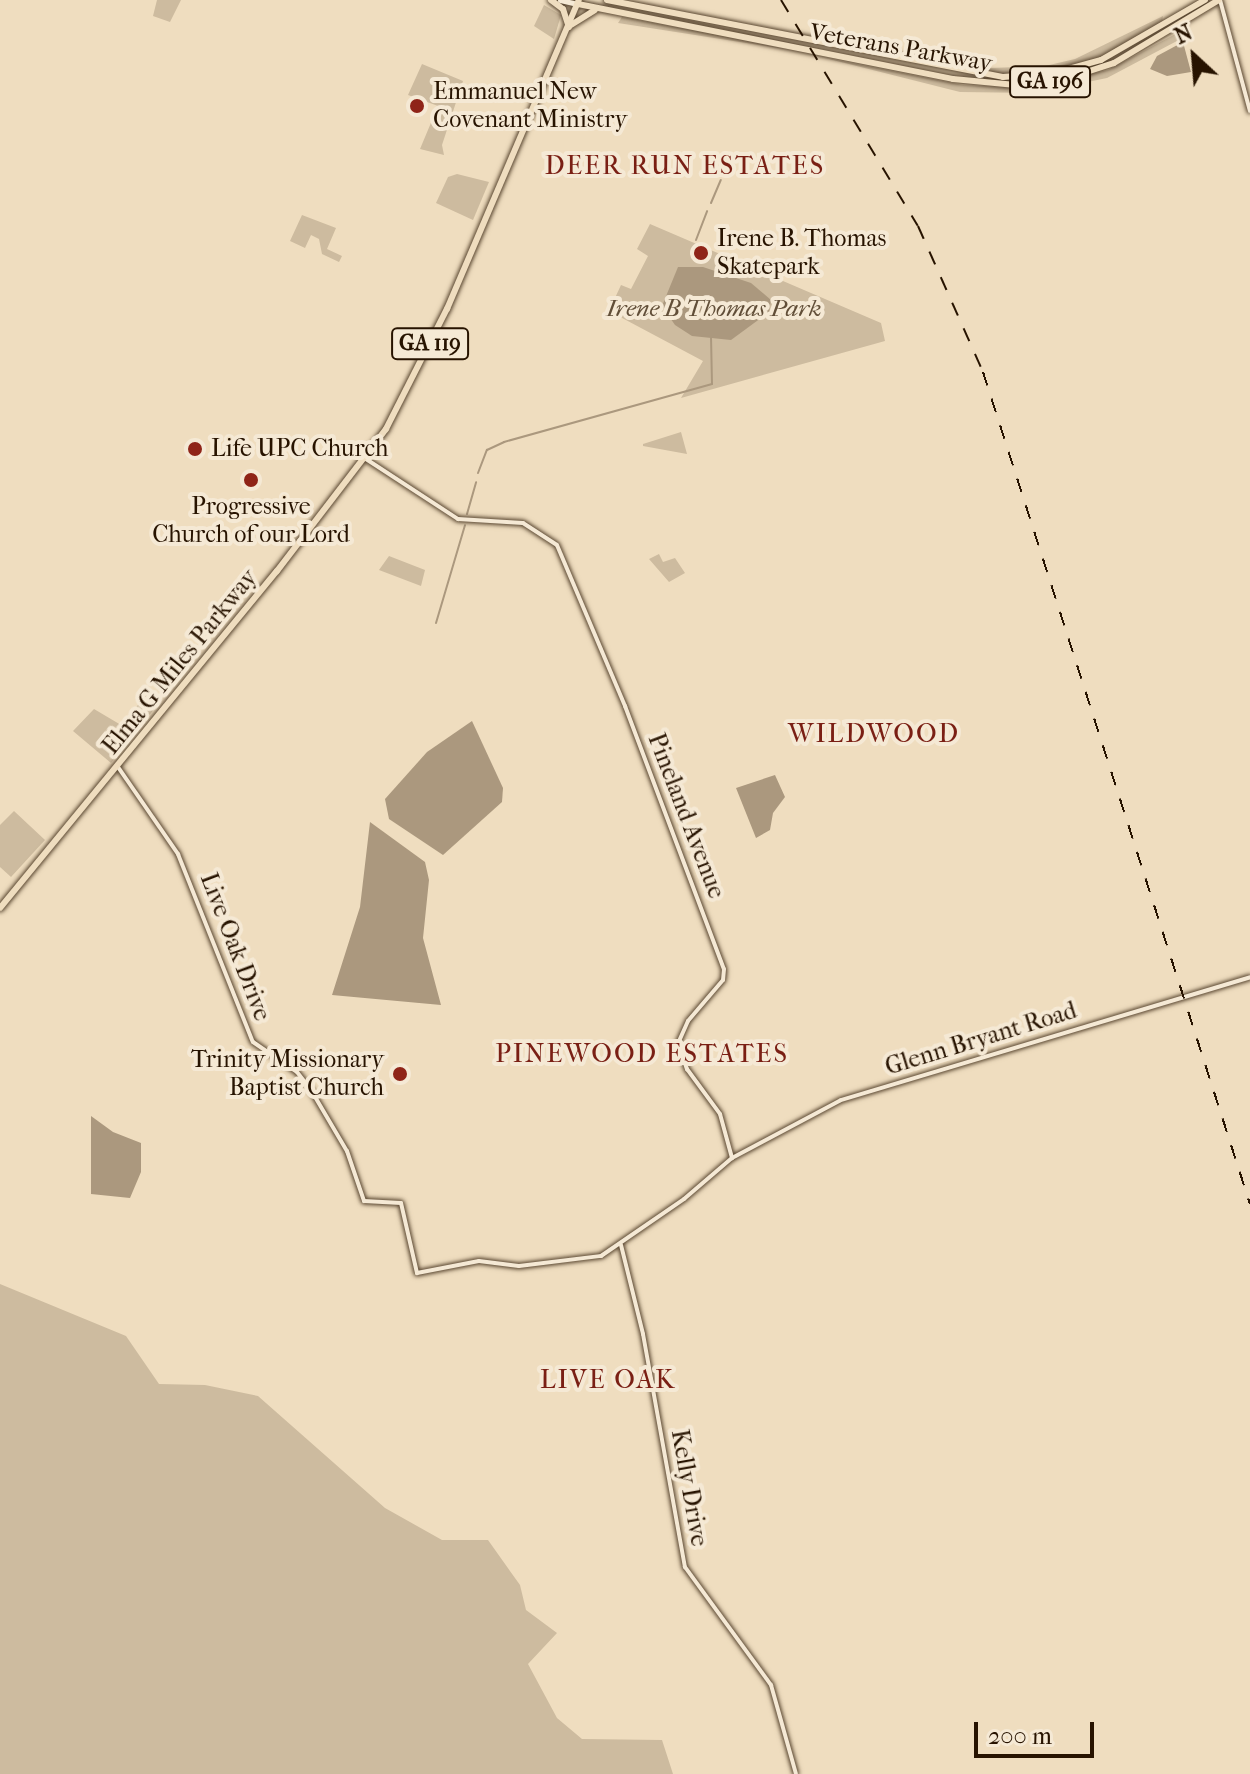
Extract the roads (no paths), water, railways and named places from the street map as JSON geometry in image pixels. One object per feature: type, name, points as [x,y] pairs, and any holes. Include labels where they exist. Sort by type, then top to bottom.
[{"type":"main road","points":[[551,0],[563,9],[569,27],[582,13],[601,9]]},
{"type":"main road","name":"Veterans Parkway","points":[[560,0],[953,79],[1016,85],[1068,78],[1114,63],[1219,0]]},
{"type":"main road","name":"Veterans Parkway","points":[[607,0],[948,70],[1016,77],[1066,70],[1111,56],[1205,0]]},
{"type":"main road","name":"GA 119","points":[[569,27],[578,2]]},
{"type":"main road","name":"Elma G Miles Parkway","points":[[0,908],[366,459],[413,381],[569,27]]},
{"type":"street","points":[[1219,0],[1250,111]]},
{"type":"street","name":"Pineland Avenue","points":[[366,459],[458,519],[523,523],[557,545],[625,706],[724,969],[723,980],[696,1008],[678,1043],[687,1069],[720,1114],[732,1158]]},
{"type":"street","name":"Live Oak Drive","points":[[118,767],[178,854],[253,1042],[297,1072],[311,1090],[347,1151],[364,1201],[401,1203],[417,1273],[479,1261],[519,1266],[590,1259],[621,1245]]},
{"type":"street","name":"Glenn Bryant Road","points":[[732,1158],[841,1100],[1250,977]]},
{"type":"street","points":[[621,1245],[732,1158]]},
{"type":"street","name":"Kelly Drive","points":[[621,1245],[640,1319],[685,1567],[771,1685],[796,1774]]},
{"type":"waterway","points":[[711,203],[721,180]]},
{"type":"waterway","points":[[696,240],[707,211]]},
{"type":"waterway","points":[[478,473],[487,450],[504,442],[712,384],[711,338]]},
{"type":"waterway","points":[[467,514],[476,482]]},
{"type":"waterway","points":[[436,623],[465,525]]},
{"type":"railway","points":[[781,0],[918,226],[983,372],[1250,1204]]},
{"type":"place","name":"Emmanuel New Covenant Ministry","points":[[417,106]]},
{"type":"place","name":"Irene B. Thomas Skatepark","points":[[701,253]]},
{"type":"place","name":"Life UPC Church","points":[[195,449]]},
{"type":"place","name":"Progressive Church of our Lord","points":[[251,480]]},
{"type":"place","name":"Trinity Missionary Baptist Church","points":[[400,1074]]},
{"type":"district","name":"DEER RUN ESTATES","points":[[685,166]]},
{"type":"district","name":"WILDWOOD","points":[[874,734]]},
{"type":"district","name":"PINEWOOD ESTATES","points":[[642,1054]]},
{"type":"district","name":"LIVE OAK","points":[[608,1380]]},
{"type":"park label","name":"Irene B Thomas Park","points":[[714,309]]}]
